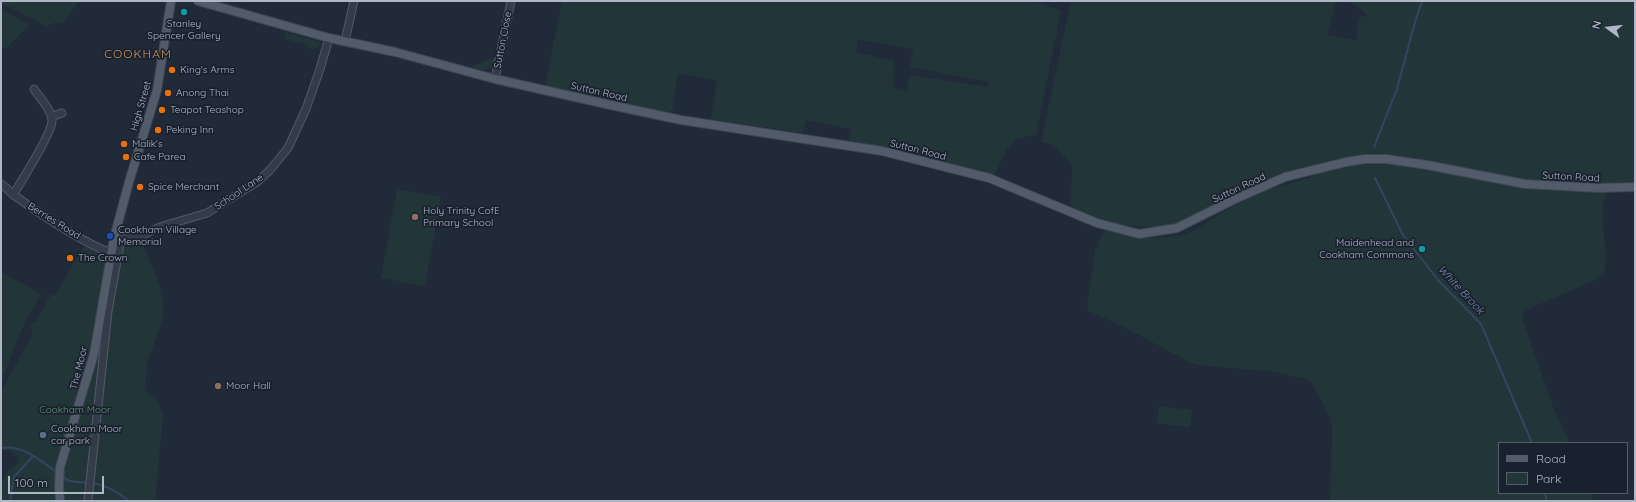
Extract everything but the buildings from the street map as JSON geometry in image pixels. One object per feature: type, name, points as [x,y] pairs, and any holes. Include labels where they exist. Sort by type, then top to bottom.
[{"type":"main road","name":"High Street","points":[[118,238],[129,182],[158,90],[171,1]]},
{"type":"main road","name":"Sutton Road","points":[[198,1],[329,38],[395,52],[496,79],[681,120],[882,152],[989,178],[1097,223],[1139,234],[1177,228],[1235,199],[1285,177],[1346,162],[1365,160],[1386,159],[1427,165],[1525,184],[1557,187],[1635,187]]},
{"type":"main road","name":"The Moor","points":[[60,501],[60,466],[94,354],[111,253],[118,238]]},
{"type":"street","points":[[345,41],[354,1]]},
{"type":"street","name":"Sutton Close","points":[[496,79],[511,1]]},
{"type":"street","name":"School Lane","points":[[118,238],[141,236],[160,227],[208,212],[257,182],[270,170],[288,148],[306,109],[329,38]]},
{"type":"street","points":[[14,195],[48,134],[52,121],[48,110],[34,89]]},
{"type":"street","points":[[51,117],[62,113]]},
{"type":"street","name":"Berries Road","points":[[1,184],[14,195],[96,248],[111,253]]},
{"type":"street","points":[[88,500],[108,311],[118,238]]},
{"type":"green space","points":[[1,1],[79,1],[63,24],[57,22],[46,26],[1,3]]},
{"type":"green space","points":[[562,1],[1030,1],[1061,10],[1036,135],[1015,139],[1006,151],[993,178],[849,140],[851,129],[806,120],[802,133],[711,119],[717,81],[678,73],[672,113],[545,86]],"holes":[[[858,39],[913,49],[910,67],[989,82],[988,87],[910,75],[906,90],[893,87],[894,61],[856,52]]]},
{"type":"green space","points":[[1071,1],[1336,1],[1327,35],[1356,40],[1359,18],[1368,15],[1349,1],[1635,1],[1635,184],[1598,186],[1599,192],[1605,193],[1606,195],[1603,214],[1606,254],[1604,273],[1597,279],[1526,310],[1523,314],[1523,321],[1554,409],[1570,442],[1498,442],[1498,494],[1591,494],[1594,501],[1330,501],[1332,425],[1329,415],[1310,380],[1275,372],[1191,363],[1128,329],[1089,311],[1087,307],[1095,249],[1097,249],[1098,242],[1105,230],[1148,238],[1169,237],[1191,232],[1247,198],[1260,192],[1315,176],[1322,164],[1282,173],[1261,181],[1177,223],[1156,227],[1126,226],[1098,219],[1071,208],[1072,165],[1053,144],[1041,142]]},
{"type":"green space","points":[[1,9],[30,25],[7,47],[1,49]]},
{"type":"green space","points":[[285,32],[319,42],[321,45],[312,50],[305,44],[284,39]]},
{"type":"green space","points":[[497,57],[492,68],[483,70],[470,67]]},
{"type":"green space","points":[[397,189],[441,197],[425,286],[381,278]]},
{"type":"green space","name":"Cookham Moor","points":[[137,240],[141,242],[158,281],[163,301],[161,323],[148,362],[145,389],[159,403],[163,416],[155,501],[1,501],[5,476],[16,464],[18,456],[8,450],[1,450],[1,392],[33,333],[31,328],[33,322],[36,322],[51,294],[57,296],[56,294],[84,246],[104,253],[130,241]]},
{"type":"green space","points":[[1,272],[41,294],[24,324],[1,382]]},
{"type":"green space","points":[[1159,406],[1192,410],[1190,427],[1157,423]]},
{"type":"waterway","name":"White Brook","points":[[1374,147],[1397,89],[1422,1]]},
{"type":"waterway","name":"White Brook","points":[[1375,178],[1403,235],[1438,280],[1481,324],[1532,442]]},
{"type":"waterway","points":[[1,448],[9,447],[24,451],[31,454],[57,472]]},
{"type":"waterway","points":[[10,501],[14,477],[33,456]]},
{"type":"waterway","points":[[62,476],[69,481],[88,483]]},
{"type":"waterway","points":[[92,483],[103,485],[112,489],[129,501]]},
{"type":"waterway","name":"White Brook","points":[[1545,494],[1547,501]]},
{"type":"place","name":"Stanley Spencer Gallery","points":[[184,12]]},
{"type":"place","name":"King's Arms","points":[[172,70]]},
{"type":"place","name":"Anong Thai","points":[[168,93]]},
{"type":"place","name":"Teapot Teashop","points":[[162,110]]},
{"type":"place","name":"Peking Inn","points":[[158,130]]},
{"type":"place","name":"Malik's","points":[[124,144]]},
{"type":"place","name":"Cafe Parea","points":[[126,157]]},
{"type":"place","name":"Spice Merchant","points":[[140,187]]},
{"type":"place","name":"Holy Trinity CofE Primary School","points":[[415,217]]},
{"type":"place","name":"Cookham Village Memorial","points":[[110,236]]},
{"type":"place","name":"Maidenhead and Cookham Commons","points":[[1422,249]]},
{"type":"place","name":"The Crown","points":[[70,258]]},
{"type":"place","name":"Moor Hall","points":[[218,386]]},
{"type":"place","name":"Cookham Moor car park","points":[[43,435]]},
{"type":"district","name":"COOKHAM","points":[[138,54]]}]
